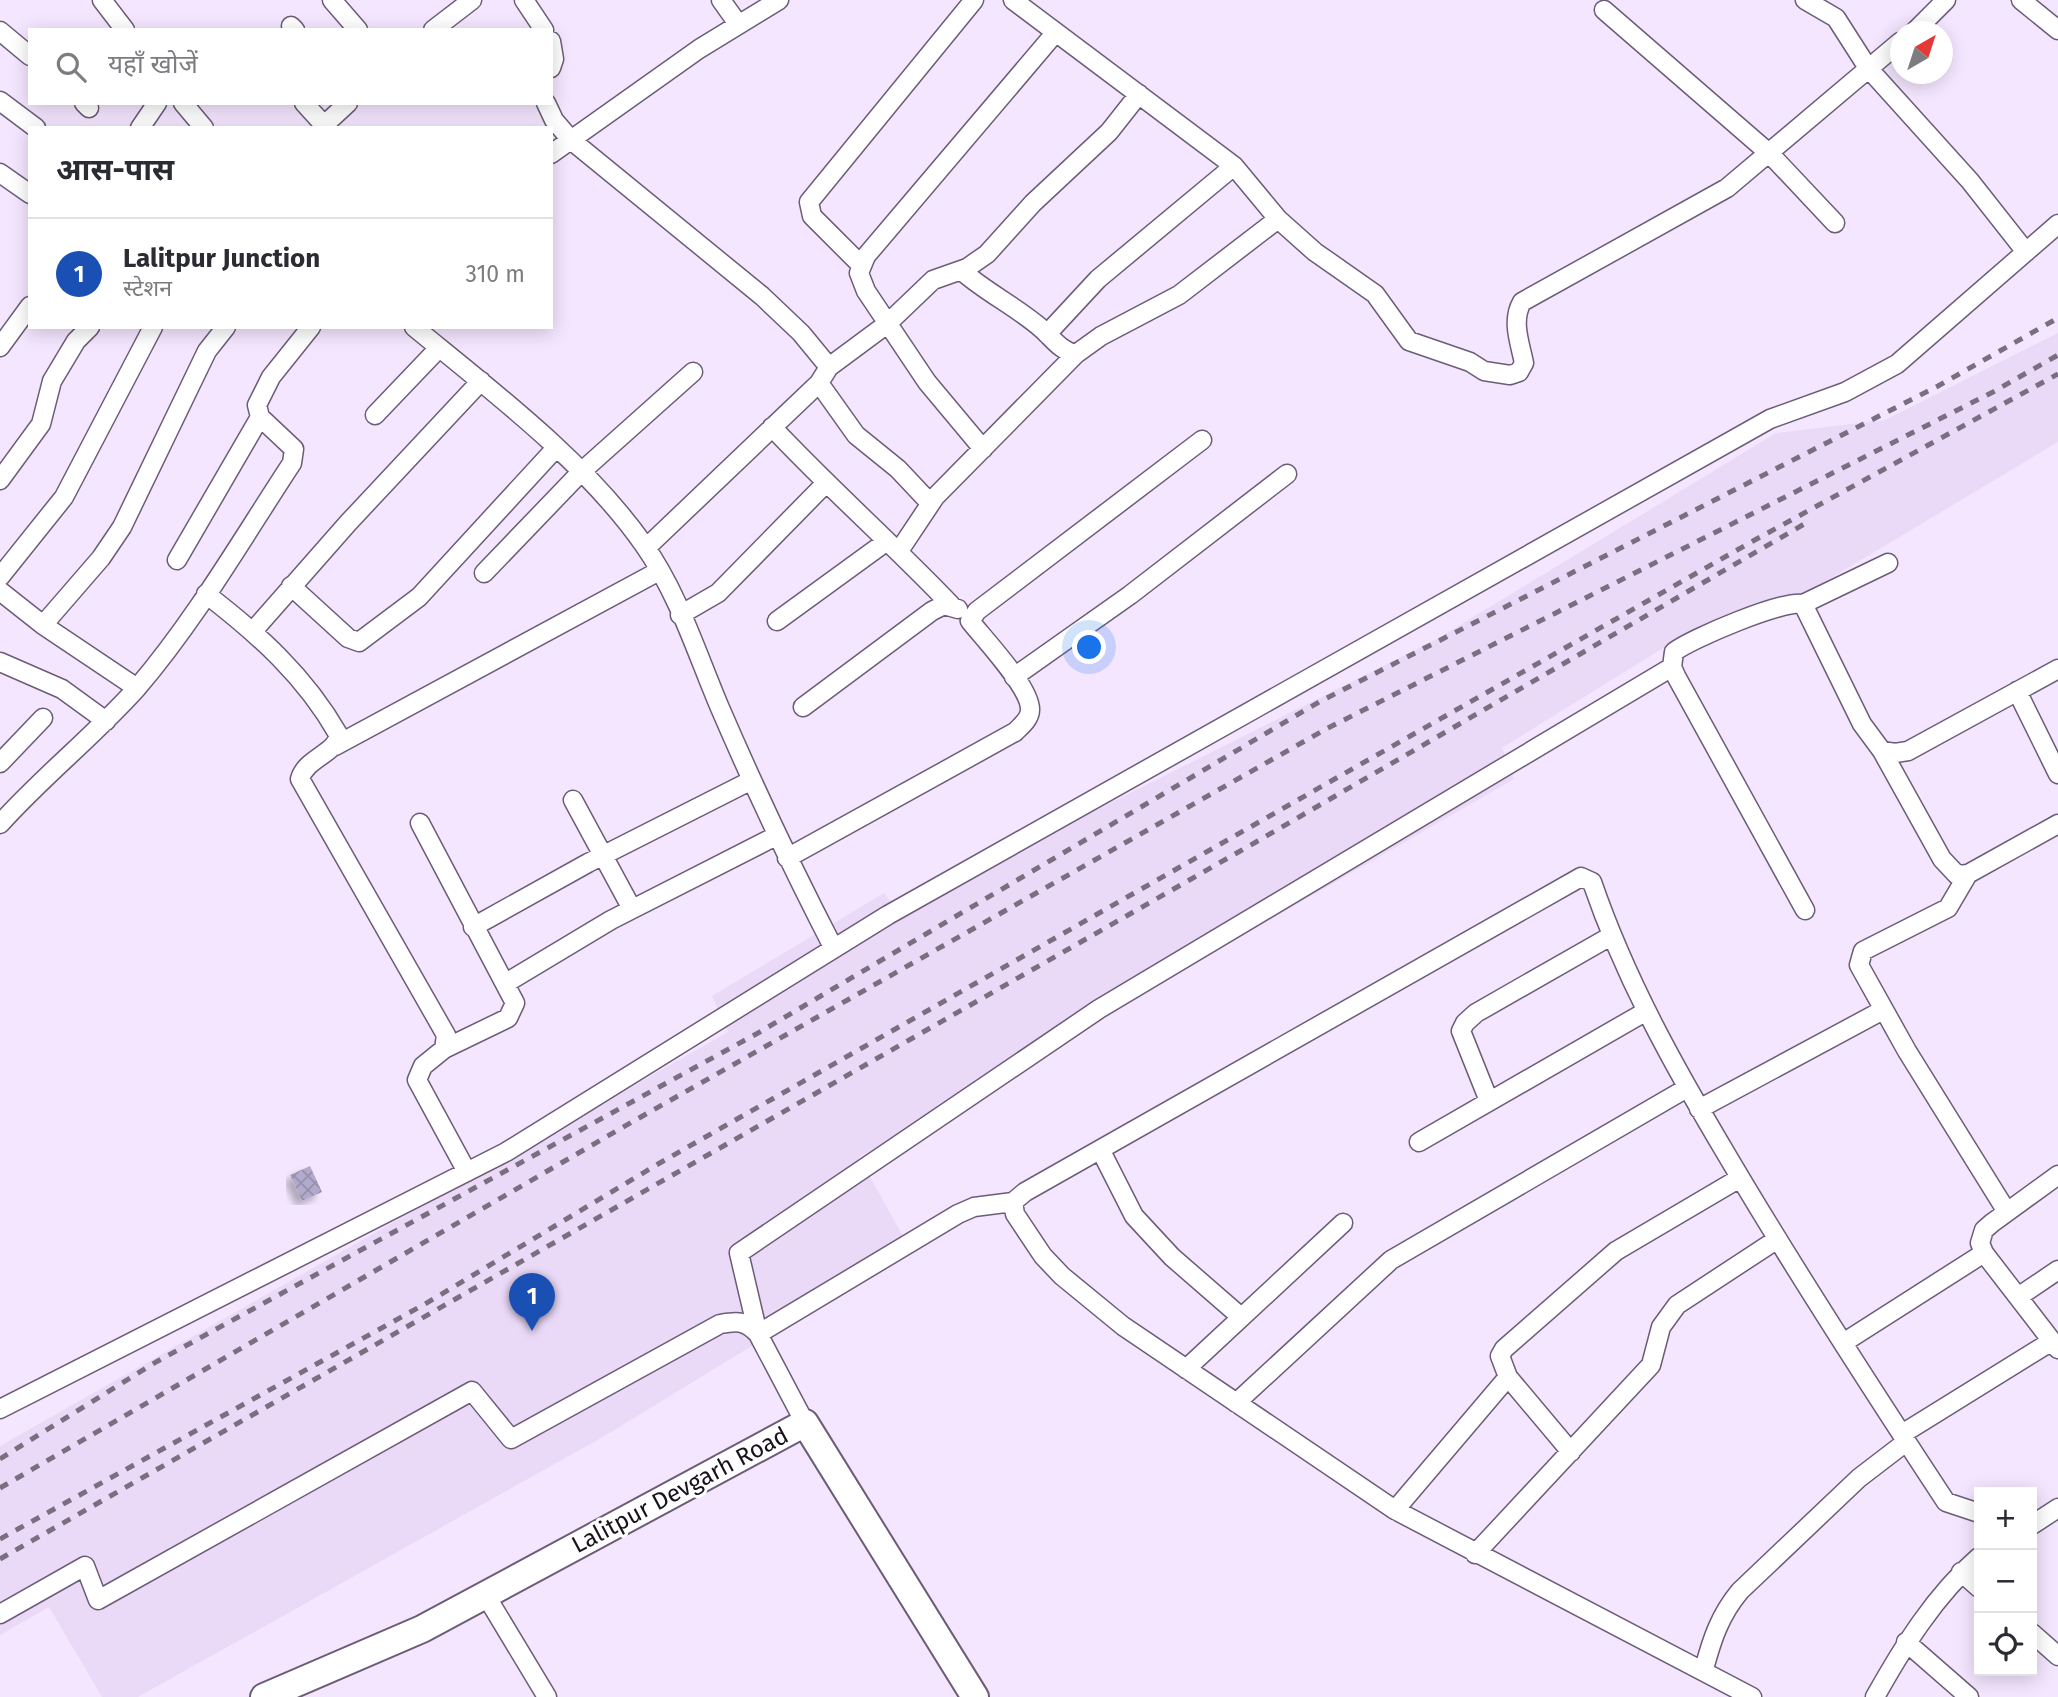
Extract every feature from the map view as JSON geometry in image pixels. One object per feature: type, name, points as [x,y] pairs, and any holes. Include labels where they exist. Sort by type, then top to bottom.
[{"type":"main road","name":"Lalitpur Devgarh Road","points":[[264,1697],[292,1691],[422,1629],[805,1423],[975,1697]]},
{"type":"street","points":[[332,0],[356,28]]},
{"type":"street","points":[[436,28],[472,0]]},
{"type":"street","points":[[524,0],[543,28]]},
{"type":"street","points":[[721,0],[738,24]]},
{"type":"street","points":[[553,154],[738,24],[779,0]]},
{"type":"street","points":[[974,0],[809,202],[812,216],[860,265],[861,282],[935,394],[982,449]]},
{"type":"street","points":[[1013,0],[1234,166],[1278,219],[1315,252],[1376,294],[1409,341],[1470,362],[1484,371],[1510,375],[1519,372],[1524,363],[1516,323],[1517,311],[1522,302],[1727,188],[1890,50]]},
{"type":"street","points":[[1805,0],[1836,18],[1868,68],[1970,181],[2026,252]]},
{"type":"street","points":[[1925,21],[1946,0]]},
{"type":"street","points":[[2021,0],[2058,30]]},
{"type":"street","points":[[105,1],[124,28]]},
{"type":"street","points":[[1604,9],[1770,154],[1835,223]]},
{"type":"street","points":[[0,31],[28,54]]},
{"type":"street","points":[[860,265],[1056,32]]},
{"type":"street","points":[[646,548],[819,383],[829,366],[887,324],[933,280],[962,271],[987,254],[1034,203],[1109,132],[1139,94]]},
{"type":"street","points":[[0,101],[33,126]]},
{"type":"street","points":[[141,126],[156,105]]},
{"type":"street","points":[[185,105],[202,126]]},
{"type":"street","points":[[306,105],[322,126],[346,105]]},
{"type":"street","points":[[547,105],[554,120],[571,140],[762,296],[801,333],[829,366]]},
{"type":"street","points":[[1047,334],[1091,285],[1234,166]]},
{"type":"street","points":[[0,173],[28,193]]},
{"type":"street","points":[[777,621],[893,546],[930,503],[1076,354],[1101,336],[1179,295],[1278,219]]},
{"type":"street","points":[[0,1409],[506,1152],[833,947],[1770,419],[1845,393],[1897,364],[2058,225]]},
{"type":"street","points":[[962,271],[1065,350],[1076,354]]},
{"type":"street","points":[[0,347],[28,309]]},
{"type":"street","points":[[0,480],[41,424],[52,381],[76,341],[88,329]]},
{"type":"street","points":[[0,577],[64,497],[152,329]]},
{"type":"street","points":[[43,625],[101,558],[122,527],[206,351],[224,329]]},
{"type":"street","points":[[0,824],[137,688],[206,594],[295,455],[287,441],[260,416],[257,405],[271,377],[309,329]]},
{"type":"street","points":[[416,329],[481,382],[581,472],[617,508],[646,548],[680,615],[776,836],[833,947]]},
{"type":"street","points":[[375,415],[439,348]]},
{"type":"street","points":[[484,573],[581,472],[693,372]]},
{"type":"street","points":[[253,631],[291,586],[481,382]]},
{"type":"street","points":[[819,383],[856,435],[898,469],[930,503]]},
{"type":"street","points":[[177,561],[260,416]]},
{"type":"street","points":[[772,427],[825,484],[970,621],[1026,694],[1030,709],[1027,721],[1015,732],[787,858]]},
{"type":"street","points":[[970,621],[977,611],[1018,577],[1202,439]]},
{"type":"street","points":[[291,586],[348,638],[359,642],[419,597],[555,449]]},
{"type":"street","points":[[1014,677],[1130,595],[1287,474]]},
{"type":"street","points":[[680,615],[718,593],[825,484]]},
{"type":"street","points":[[1805,910],[1672,667],[1671,659],[1680,647],[1787,603],[1803,604],[1888,563]]},
{"type":"street","points":[[444,1049],[446,1035],[300,779],[303,768],[335,746],[659,571]]},
{"type":"street","points":[[0,591],[43,625],[137,688]]},
{"type":"street","points":[[206,594],[253,631],[297,675],[333,724],[339,740],[335,746]]},
{"type":"street","points":[[1803,604],[1862,724],[1882,751],[1942,859],[1957,875],[1968,874],[2058,824]]},
{"type":"street","points":[[803,707],[932,611],[951,605]]},
{"type":"street","points":[[0,662],[62,689],[106,721]]},
{"type":"street","points":[[758,1334],[739,1253],[1100,1009],[1672,667]]},
{"type":"street","points":[[1882,751],[1908,751],[2058,669]]},
{"type":"street","points":[[2017,691],[2058,774]]},
{"type":"street","points":[[0,763],[43,718]]},
{"type":"street","points":[[473,927],[601,856],[752,780]]},
{"type":"street","points":[[573,800],[632,909]]},
{"type":"street","points":[[420,823],[515,1003],[508,1018],[444,1049],[423,1066],[417,1080],[467,1172]]},
{"type":"street","points":[[506,983],[632,909],[776,836]]},
{"type":"street","points":[[1968,874],[1948,908],[1860,956],[1864,977],[2007,1212]]},
{"type":"street","points":[[758,1334],[958,1214],[974,1206],[1013,1202],[1025,1192],[1101,1151],[1574,878],[1581,877],[1592,882],[1611,936],[1644,1012],[1776,1240],[1945,1502],[1974,1511]]},
{"type":"street","points":[[1489,1101],[1461,1031],[1465,1023],[1476,1013],[1611,936]]},
{"type":"street","points":[[1699,1109],[1883,1010]]},
{"type":"street","points":[[1419,1142],[1644,1012]]},
{"type":"street","points":[[1236,1402],[1391,1261],[1687,1088]]},
{"type":"street","points":[[1101,1151],[1134,1216],[1172,1257],[1241,1317]]},
{"type":"street","points":[[1704,1670],[1714,1632],[1727,1606],[1859,1478],[1904,1438],[2055,1345],[1984,1254],[1980,1243],[1984,1230],[2058,1175]]},
{"type":"street","points":[[1570,1452],[1508,1377],[1500,1356],[1504,1349],[1616,1251],[1740,1178]]},
{"type":"street","points":[[1013,1202],[1014,1214],[1043,1256],[1062,1276],[1123,1326],[1395,1510],[1752,1697]]},
{"type":"street","points":[[1186,1369],[1342,1223]]},
{"type":"street","points":[[1475,1554],[1651,1365],[1661,1327],[1677,1305],[1776,1240]]},
{"type":"street","points":[[1843,1343],[1984,1254]]},
{"type":"street","points":[[2018,1297],[2058,1270]]},
{"type":"street","points":[[0,1614],[85,1566],[98,1600],[472,1391],[512,1439],[720,1324],[738,1321],[749,1324],[758,1334],[805,1423]]},
{"type":"street","points":[[1395,1510],[1508,1377]]},
{"type":"street","points":[[2037,1522],[2058,1508]]},
{"type":"street","points":[[1875,1697],[1906,1642],[1961,1572],[1974,1561]]},
{"type":"street","points":[[1961,1572],[1974,1584]]},
{"type":"street","points":[[485,1594],[547,1697]]},
{"type":"street","points":[[2037,1637],[2058,1656]]},
{"type":"street","points":[[1906,1642],[1969,1697]]},
{"type":"shaded area","points":[[2058,333],[2058,442],[1811,590],[1660,650],[1502,748],[1514,779],[859,1157],[910,1249],[603,1437],[138,1697],[102,1697],[49,1607],[0,1635],[0,1446],[728,1032],[712,996],[884,893],[897,910],[1437,639],[1776,433],[1885,420]]},
{"type":"building","points":[[310,1166],[322,1192],[302,1201],[290,1175]]},
{"type":"railway","points":[[0,1459],[156,1362],[758,1033],[1319,702],[1938,386],[2058,318]]},
{"type":"railway","points":[[0,1488],[632,1122],[1326,729],[1993,392],[2058,355]]},
{"type":"railway","points":[[0,1539],[425,1304],[658,1164],[1753,541],[2058,374]]},
{"type":"railway","points":[[0,1559],[1256,842],[1806,523]]},
{"type":"place","name":"Lalitpur Junction","points":[[532,1331]]}]
